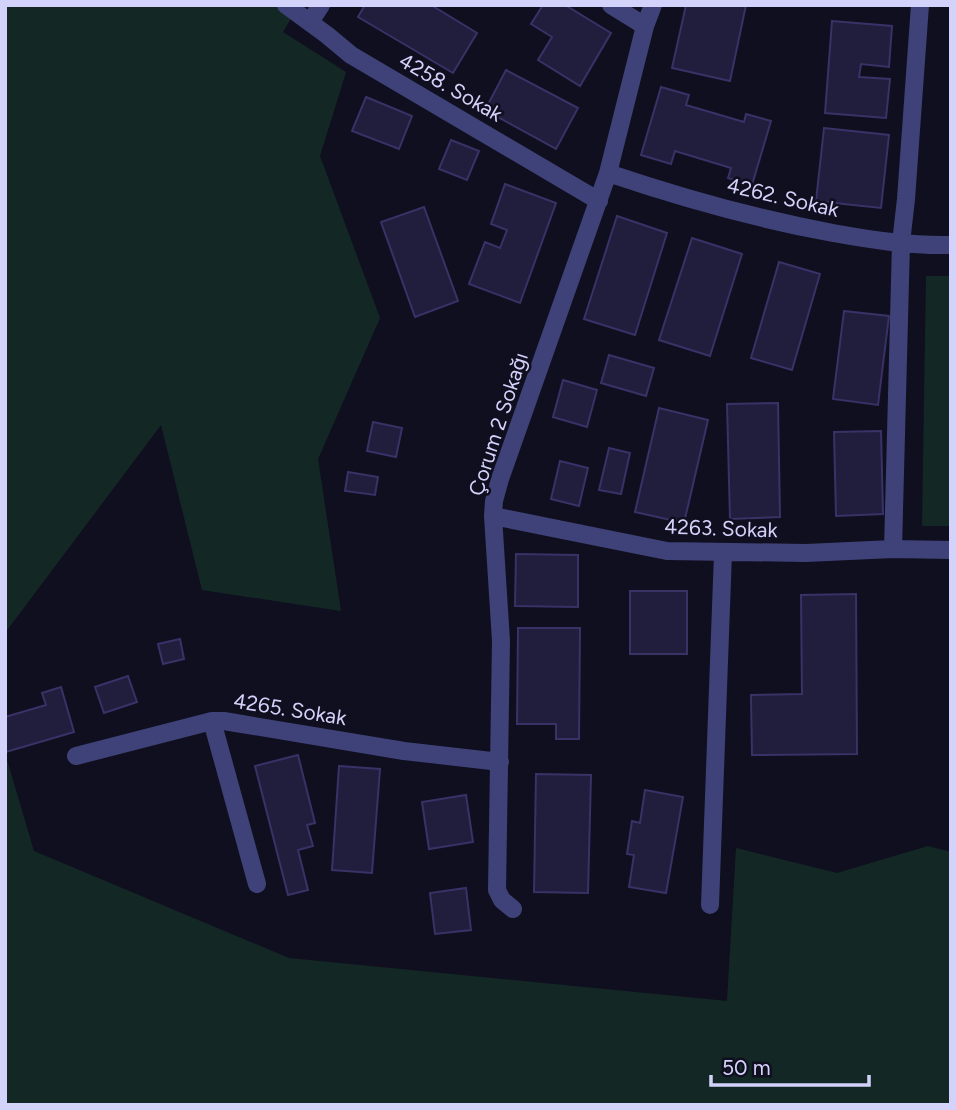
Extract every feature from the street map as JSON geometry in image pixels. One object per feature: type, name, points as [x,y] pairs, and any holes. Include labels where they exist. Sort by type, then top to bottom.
[{"type":"street","name":"4258. Sokak","points":[[286,5],[351,55],[599,201]]},
{"type":"street","points":[[310,22],[321,5]]},
{"type":"street","points":[[611,5],[645,26]]},
{"type":"street","name":"Çorum 2 Sokağı","points":[[513,909],[502,900],[497,890],[501,641],[494,501],[608,173],[645,26],[653,5]]},
{"type":"street","points":[[893,549],[901,243],[920,5]]},
{"type":"street","name":"4262. Sokak","points":[[608,173],[794,226],[901,243],[951,245]]},
{"type":"street","name":"4263. Sokak","points":[[493,516],[667,551],[806,553],[893,549],[951,550]]},
{"type":"street","points":[[710,905],[723,553]]},
{"type":"street","points":[[212,721],[257,884]]},
{"type":"street","name":"4265. Sokak","points":[[76,756],[212,721],[224,721],[404,751],[500,762]]},
{"type":"green space","points":[[5,5],[299,5],[283,32],[346,72],[320,156],[380,318],[318,459],[341,611],[202,590],[161,425],[5,633]]},
{"type":"green space","points":[[926,276],[951,276],[951,526],[922,526]]},
{"type":"green space","points":[[5,753],[34,851],[289,958],[727,1001],[736,848],[837,873],[928,846],[951,852],[951,1105],[5,1105]]},
{"type":"building","points":[[365,5],[431,5],[477,33],[453,73],[358,17]]},
{"type":"building","points":[[543,5],[565,5],[611,33],[580,86],[538,60],[552,37],[531,24]]},
{"type":"building","points":[[686,5],[746,5],[730,81],[672,68]]},
{"type":"building","points":[[832,21],[892,26],[889,67],[861,64],[859,77],[890,79],[886,118],[825,113]]},
{"type":"building","points":[[506,70],[578,108],[556,149],[485,110]]},
{"type":"building","points":[[661,87],[689,95],[686,105],[744,122],[746,114],[771,121],[752,185],[728,178],[731,168],[675,151],[671,164],[641,155]]},
{"type":"building","points":[[366,97],[412,116],[399,149],[352,131]]},
{"type":"building","points":[[824,128],[889,135],[881,208],[816,201]]},
{"type":"building","points":[[451,140],[479,151],[467,180],[439,169]]},
{"type":"building","points":[[505,184],[556,203],[520,303],[469,284],[485,242],[500,248],[507,230],[491,224]]},
{"type":"building","points":[[424,207],[458,301],[415,317],[381,222]]},
{"type":"building","points":[[617,216],[667,233],[635,335],[584,319]]},
{"type":"building","points":[[692,238],[742,254],[710,356],[659,340]]},
{"type":"building","points":[[779,262],[820,274],[792,370],[751,358]]},
{"type":"building","points":[[844,311],[889,316],[878,405],[833,399]]},
{"type":"building","points":[[609,355],[654,368],[646,396],[601,383]]},
{"type":"building","points":[[563,380],[597,390],[587,427],[553,417]]},
{"type":"building","points":[[778,403],[780,517],[730,519],[727,404]]},
{"type":"building","points":[[659,408],[708,420],[684,523],[635,512]]},
{"type":"building","points":[[373,422],[402,428],[396,457],[367,451]]},
{"type":"building","points":[[881,431],[883,514],[836,516],[834,432]]},
{"type":"building","points":[[609,448],[630,453],[621,494],[599,490]]},
{"type":"building","points":[[560,461],[588,468],[579,506],[551,499]]},
{"type":"building","points":[[348,472],[378,477],[375,495],[345,491]]},
{"type":"building","points":[[516,554],[578,555],[578,607],[515,606]]},
{"type":"building","points":[[630,591],[687,591],[687,654],[630,654]]},
{"type":"building","points":[[856,594],[857,754],[752,755],[751,695],[802,694],[801,595]]},
{"type":"building","points":[[518,628],[580,628],[579,739],[556,739],[556,724],[517,724]]},
{"type":"building","points":[[180,639],[184,659],[163,664],[158,644]]},
{"type":"building","points":[[128,676],[137,702],[104,713],[95,687]]},
{"type":"building","points":[[61,687],[74,732],[6,752],[5,717],[46,705],[42,693]]},
{"type":"building","points":[[298,755],[315,823],[307,825],[313,846],[298,850],[308,890],[288,895],[255,766]]},
{"type":"building","points":[[339,766],[380,769],[372,873],[332,870]]},
{"type":"building","points":[[536,774],[591,775],[588,893],[534,892]]},
{"type":"building","points":[[645,790],[683,797],[666,893],[629,887],[634,855],[627,854],[632,821],[640,823]]},
{"type":"building","points":[[466,795],[473,842],[429,849],[422,802]]},
{"type":"building","points":[[466,888],[471,930],[435,934],[430,893]]}]
